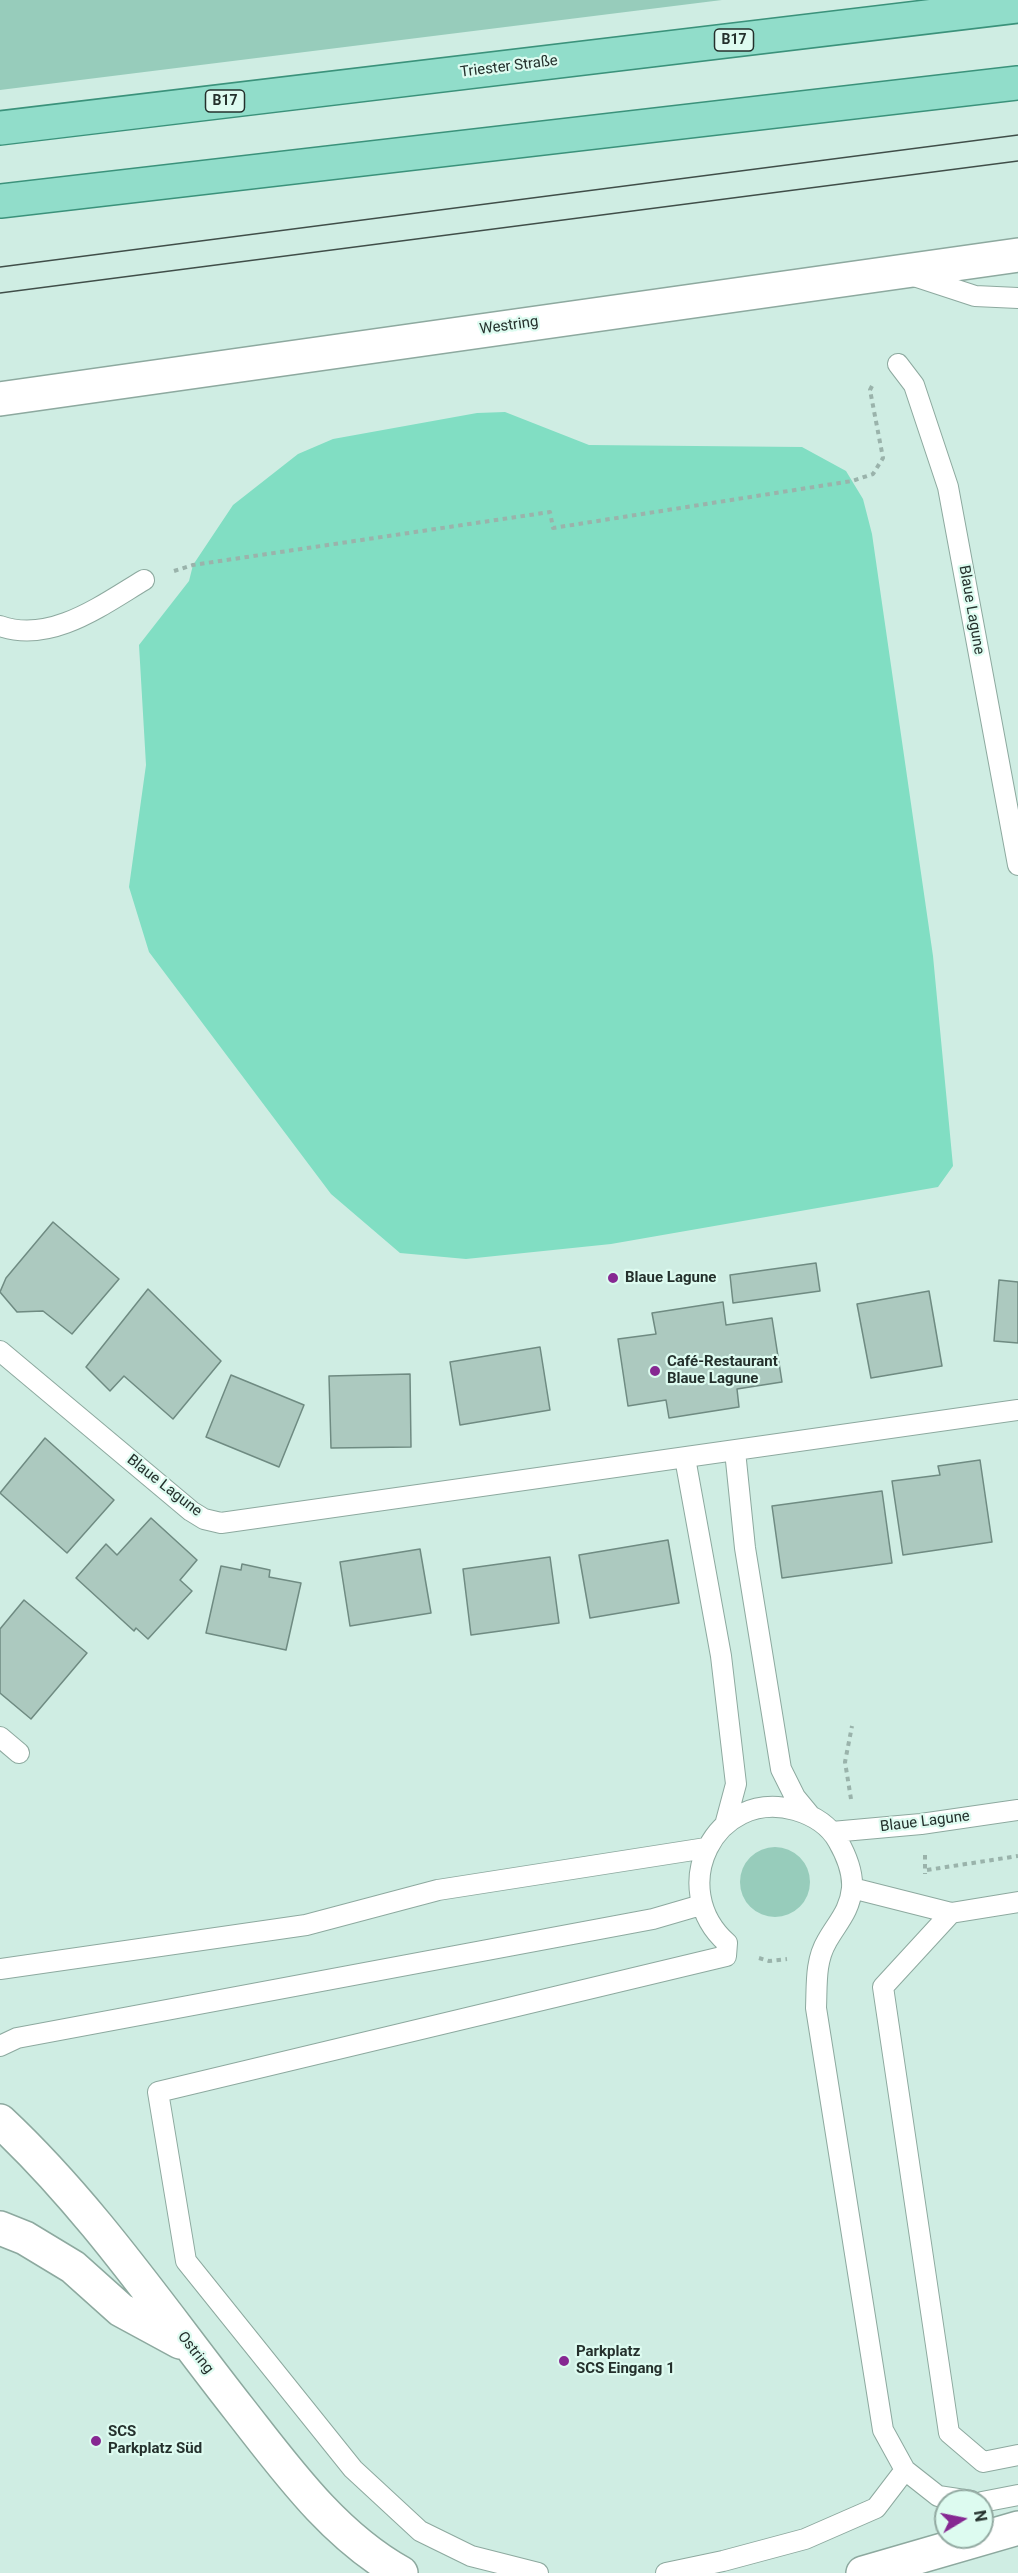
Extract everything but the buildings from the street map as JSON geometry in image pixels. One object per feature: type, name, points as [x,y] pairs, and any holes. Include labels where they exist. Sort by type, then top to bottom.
[{"type":"main road","name":"Triester Straße","points":[[0,128],[1018,6]]},
{"type":"main road","points":[[0,201],[1018,83]]},
{"type":"street","name":"Westring","points":[[0,399],[1018,255]]},
{"type":"street","name":"Ostring","points":[[1,2121],[71,2195],[304,2492],[351,2538],[401,2573]]},
{"type":"street","points":[[0,2228],[25,2238],[73,2267],[121,2310],[190,2347]]},
{"type":"street","points":[[863,2573],[1018,2528]]},
{"type":"lane","points":[[900,271],[975,296],[1018,298]]},
{"type":"lane","name":"Blaue Lagune","points":[[898,364],[914,385],[948,487],[1018,865]]},
{"type":"lane","points":[[0,626],[9,629],[48,630],[91,612],[144,580]]},
{"type":"lane","name":"Blaue Lagune","points":[[0,1351],[191,1511],[204,1519],[221,1523],[1018,1410]]},
{"type":"lane","points":[[735,1451],[745,1548],[781,1769],[795,1797],[808,1814],[832,1832],[847,1858],[852,1888],[844,1917],[826,1942],[817,1970],[816,2008],[883,2430],[905,2470],[934,2493]]},
{"type":"lane","points":[[685,1458],[721,1656],[736,1784],[725,1825]]},
{"type":"lane","points":[[0,1737],[19,1753]]},
{"type":"lane","points":[[538,2573],[471,2556],[420,2531],[353,2469],[193,2271],[186,2261],[158,2092],[726,1956],[727,1943],[715,1933],[701,1905],[698,1876],[706,1848],[725,1825],[750,1810],[780,1806],[808,1814]]},
{"type":"lane","name":"Blaue Lagune","points":[[832,1832],[921,1824],[1018,1810]]},
{"type":"lane","points":[[0,1969],[306,1925],[438,1890],[706,1848]]},
{"type":"lane","points":[[852,1888],[951,1913],[1018,1902]]},
{"type":"lane","points":[[0,2046],[17,2038],[653,1919],[701,1905]]},
{"type":"lane","points":[[951,1913],[883,1987],[950,2433],[983,2462],[1018,2455]]},
{"type":"lane","points":[[666,2573],[805,2540],[876,2508],[905,2470]]},
{"type":"lane","points":[[994,2500],[1018,2495]]},
{"type":"path","points":[[193,565],[550,512],[553,528],[852,481],[873,474],[883,458],[870,390],[880,369],[898,364]]},
{"type":"path","points":[[927,1870],[1018,1856]]},
{"type":"path","points":[[727,1943],[739,1953],[769,1961],[799,1957],[826,1942]]},
{"type":"shaded area","points":[[0,0],[722,0],[0,90]]},
{"type":"shaded area","name":"Blaue Lagune","points":[[505,412],[589,445],[802,447],[846,471],[863,499],[872,534],[933,956],[953,1166],[938,1187],[611,1244],[466,1259],[400,1253],[331,1194],[149,952],[129,887],[146,765],[139,645],[189,581],[193,565],[233,505],[298,454],[333,439],[477,413]]},
{"type":"shaded area","points":[[775,1847],[788,1850],[800,1857],[807,1869],[810,1882],[807,1895],[800,1907],[788,1914],[775,1917],[762,1914],[750,1907],[743,1895],[740,1882],[743,1869],[750,1857],[762,1850]]},
{"type":"tram line","points":[[0,267],[1018,135]]},
{"type":"tram line","points":[[0,293],[1018,161]]},
{"type":"place","name":"Blaue Lagune","points":[[613,1278]]},
{"type":"place","name":"Café-Restaurant Blaue Lagune","points":[[655,1371]]},
{"type":"place","name":"Parkplatz SCS Eingang 1","points":[[564,2361]]},
{"type":"place","name":"SCS Parkplatz Süd","points":[[96,2441]]}]
